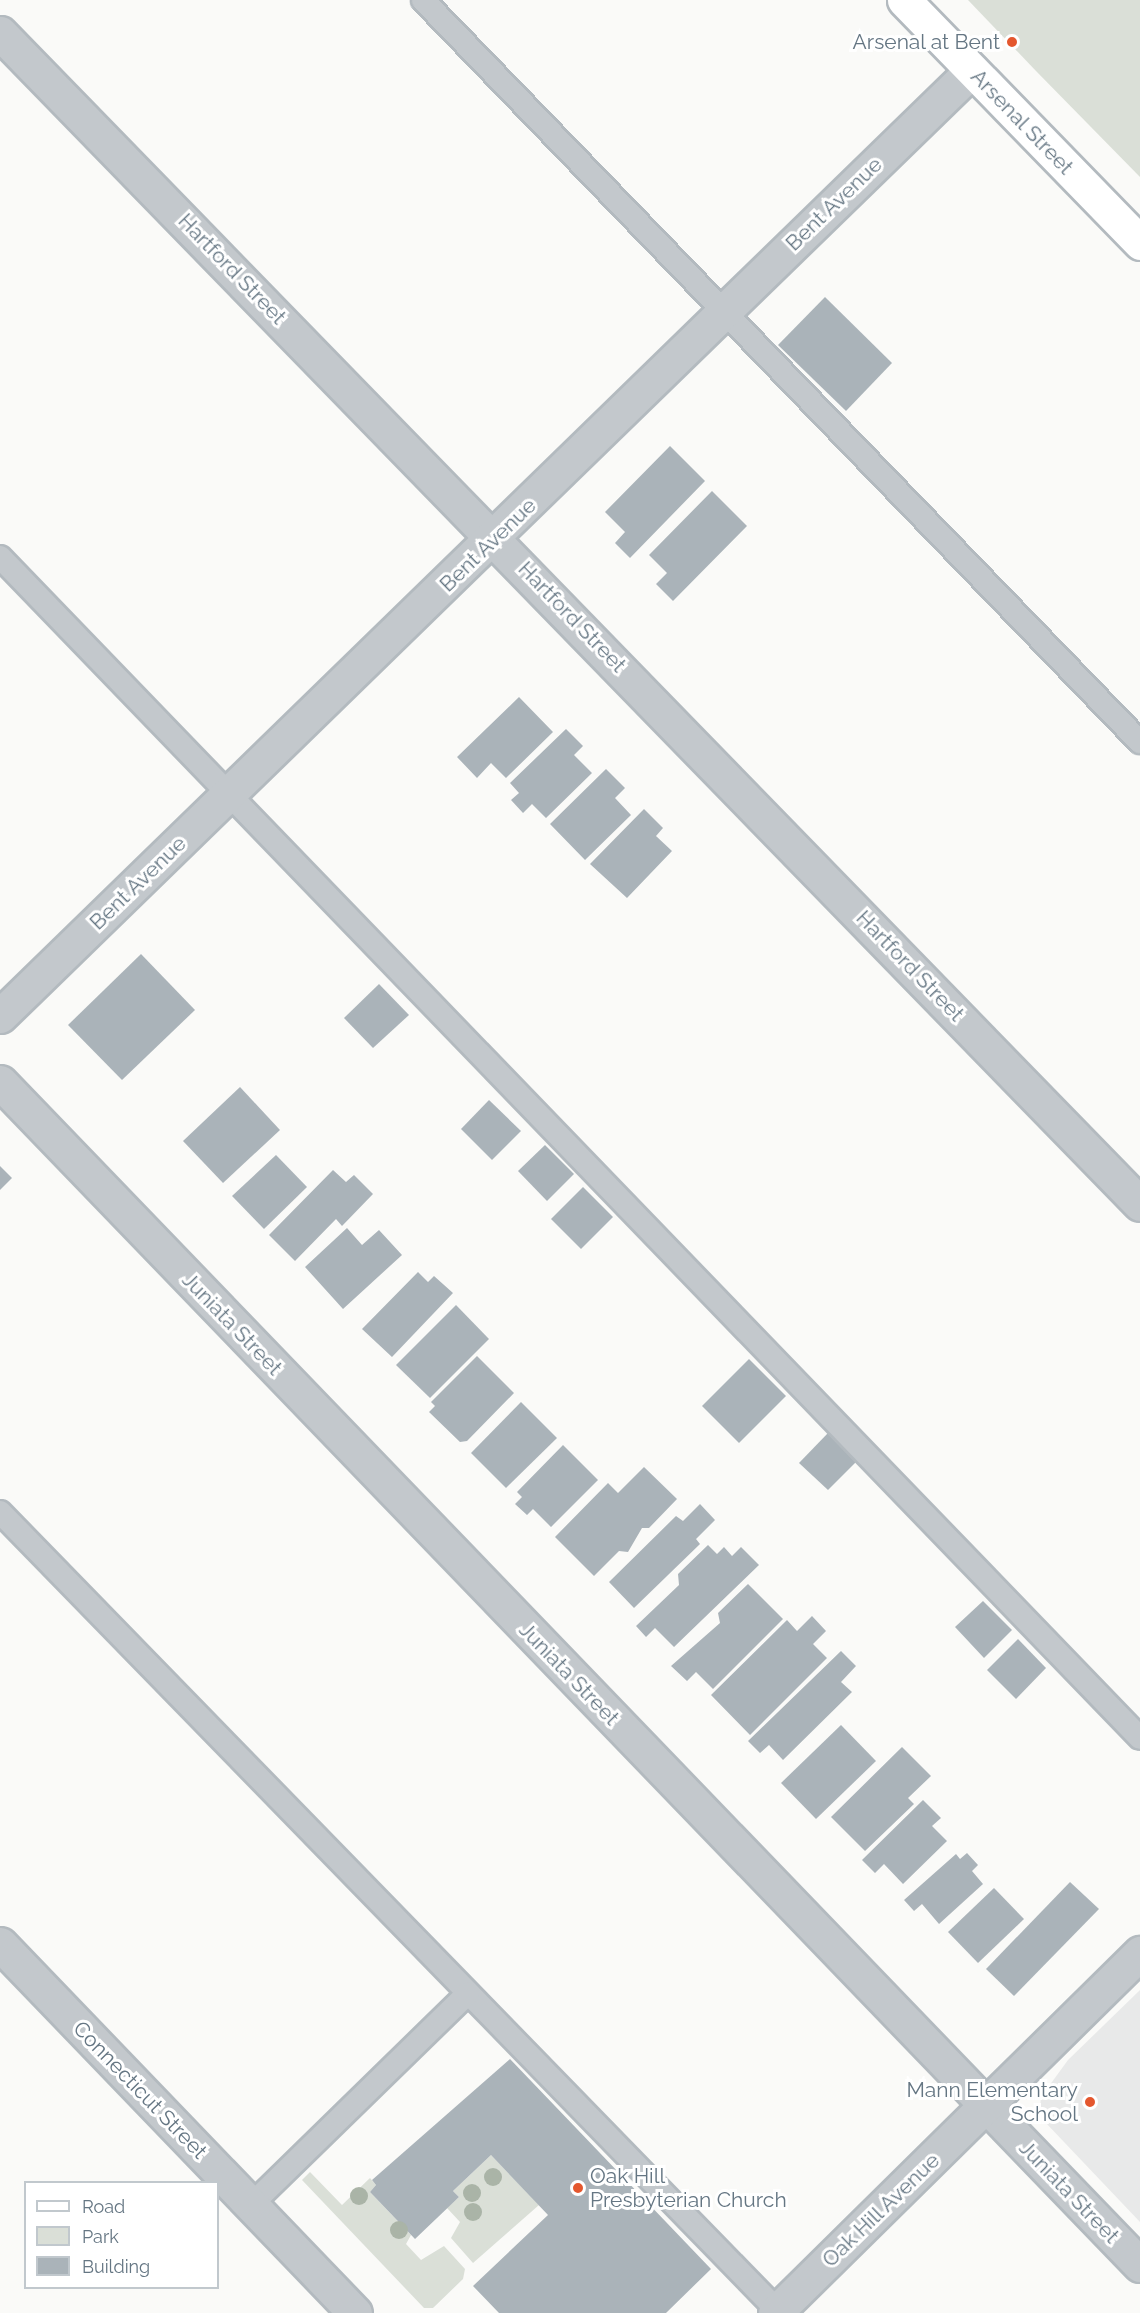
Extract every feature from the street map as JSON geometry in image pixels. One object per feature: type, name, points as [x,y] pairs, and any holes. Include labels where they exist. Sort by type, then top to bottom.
[{"type":"main road","name":"Arsenal Street","points":[[904,0],[1140,243]]},
{"type":"street","name":"Hartford Street","points":[[0,33],[495,538],[1140,1204]]},
{"type":"street","name":"Bent Avenue","points":[[0,1016],[495,538],[723,311],[972,70]]},
{"type":"street","name":"Juniata Street","points":[[0,1082],[1140,2265]]},
{"type":"street","name":"Connecticut Street","points":[[0,1944],[355,2313]]},
{"type":"street","name":"Oak Hill Avenue","points":[[777,2312],[987,2107],[1140,1953]]},
{"type":"lane","points":[[423,0],[1140,742]]},
{"type":"lane","points":[[0,557],[1140,1738]]},
{"type":"lane","points":[[0,1512],[777,2312]]},
{"type":"lane","points":[[251,2205],[468,1993]]},
{"type":"shaded area","name":"Mann Elementary School","points":[[1140,1990],[1140,2222],[1045,2122],[1040,2108],[1041,2097],[1068,2060]]},
{"type":"green space","points":[[968,0],[1140,0],[1140,177],[1036,71]]},
{"type":"green space","points":[[491,2155],[539,2205],[473,2263],[451,2238],[460,2222],[447,2208],[459,2197],[453,2191]]},
{"type":"green space","points":[[310,2172],[342,2205],[370,2178],[376,2185],[370,2192],[411,2235],[406,2244],[421,2260],[444,2246],[465,2269],[463,2279],[433,2308],[424,2308],[302,2180]]},
{"type":"building","points":[[825,297],[892,363],[846,411],[778,345]]},
{"type":"building","points":[[670,446],[705,481],[630,558],[615,543],[625,532],[605,512]]},
{"type":"building","points":[[712,491],[747,526],[673,601],[656,584],[667,573],[649,555]]},
{"type":"building","points":[[519,697],[553,732],[506,778],[491,763],[477,778],[457,757]]},
{"type":"building","points":[[566,729],[583,746],[574,755],[592,773],[546,818],[532,804],[523,813],[511,800],[519,793],[510,783]]},
{"type":"building","points":[[606,769],[625,788],[615,798],[631,815],[585,860],[550,824]]},
{"type":"building","points":[[644,809],[663,828],[656,836],[672,851],[627,898],[590,864]]},
{"type":"building","points":[[141,954],[195,1010],[122,1080],[68,1025]]},
{"type":"building","points":[[379,984],[409,1015],[373,1048],[344,1018]]},
{"type":"building","points":[[240,1087],[280,1130],[223,1183],[183,1141]]},
{"type":"building","points":[[489,1100],[521,1131],[492,1160],[461,1129]]},
{"type":"building","points":[[545,1145],[574,1174],[547,1201],[518,1171]]},
{"type":"building","points":[[276,1155],[307,1187],[264,1229],[232,1196]]},
{"type":"building","points":[[0,1166],[12,1178],[0,1190]]},
{"type":"building","points":[[333,1170],[346,1182],[354,1175],[373,1194],[342,1226],[336,1219],[295,1261],[269,1235]]},
{"type":"building","points":[[583,1187],[613,1217],[581,1249],[551,1219]]},
{"type":"building","points":[[347,1228],[362,1245],[379,1230],[402,1255],[343,1309],[305,1267]]},
{"type":"building","points":[[418,1272],[428,1282],[434,1276],[453,1293],[392,1357],[362,1329]]},
{"type":"building","points":[[456,1305],[489,1339],[430,1398],[396,1365]]},
{"type":"building","points":[[477,1356],[514,1393],[467,1441],[460,1442],[429,1412],[435,1406],[431,1402]]},
{"type":"building","points":[[749,1359],[786,1396],[739,1443],[702,1406]]},
{"type":"building","points":[[521,1402],[557,1438],[506,1488],[471,1453]]},
{"type":"building","points":[[828,1433],[856,1462],[828,1490],[799,1463]]},
{"type":"building","points":[[563,1445],[598,1480],[551,1527],[533,1509],[527,1515],[515,1504],[522,1497],[517,1492]]},
{"type":"building","points":[[644,1467],[677,1499],[649,1528],[642,1528],[628,1552],[619,1551],[594,1576],[555,1537],[608,1483],[618,1493]]},
{"type":"building","points":[[700,1504],[715,1520],[696,1539],[700,1544],[634,1608],[609,1582],[676,1516],[683,1521]]},
{"type":"building","points":[[708,1545],[717,1554],[724,1547],[732,1556],[741,1547],[759,1565],[674,1647],[655,1628],[646,1637],[636,1626],[679,1585],[678,1574]]},
{"type":"building","points":[[748,1584],[783,1619],[713,1689],[696,1672],[687,1681],[671,1666],[720,1623],[718,1613]]},
{"type":"building","points":[[983,1601],[1012,1630],[984,1658],[955,1627]]},
{"type":"building","points":[[812,1616],[826,1631],[813,1644],[827,1658],[750,1735],[711,1695],[787,1620],[797,1631]]},
{"type":"building","points":[[1018,1639],[1046,1668],[1016,1699],[987,1670]]},
{"type":"building","points":[[841,1651],[856,1666],[841,1682],[852,1692],[783,1760],[769,1745],[760,1753],[748,1741]]},
{"type":"building","points":[[841,1725],[876,1761],[816,1819],[781,1783]]},
{"type":"building","points":[[902,1747],[931,1776],[908,1798],[914,1804],[865,1851],[831,1817]]},
{"type":"building","points":[[923,1800],[941,1818],[932,1826],[947,1841],[903,1884],[884,1864],[875,1873],[862,1860]]},
{"type":"building","points":[[967,1853],[978,1865],[972,1871],[983,1884],[939,1924],[922,1904],[914,1911],[904,1900],[956,1854],[960,1859]]},
{"type":"building","points":[[1070,1882],[1099,1909],[1014,1996],[986,1969]]},
{"type":"building","points":[[994,1888],[1024,1919],[978,1963],[948,1932]]},
{"type":"building","name":"Oak Hill Presbyterian Church","points":[[510,2059],[711,2269],[666,2313],[499,2313],[473,2286],[548,2215],[491,2155],[453,2191],[459,2197],[415,2239],[370,2192],[376,2185],[372,2180]]},
{"type":"place","name":"Arsenal at Bent","points":[[1012,42]]},
{"type":"place","name":"Mann Elementary School","points":[[1090,2102]]},
{"type":"place","name":"Oak Hill Presbyterian Church","points":[[578,2188]]}]
